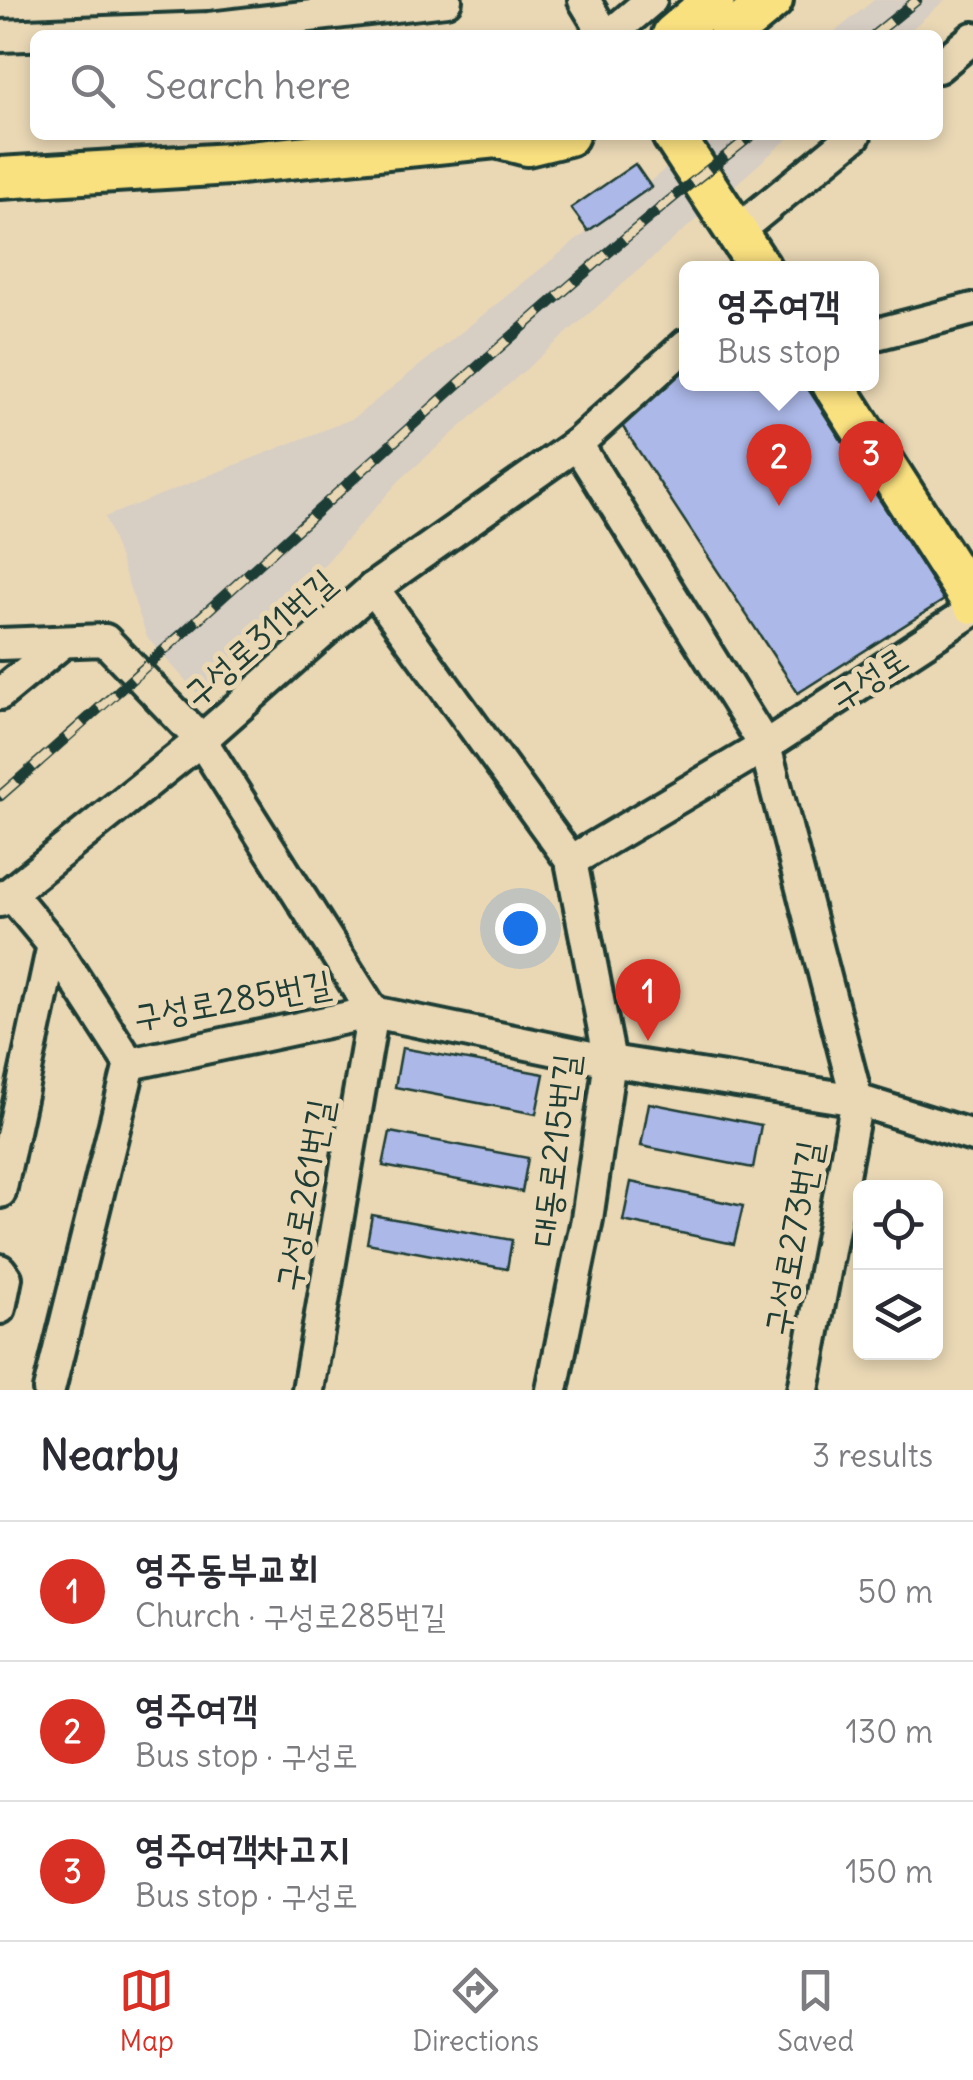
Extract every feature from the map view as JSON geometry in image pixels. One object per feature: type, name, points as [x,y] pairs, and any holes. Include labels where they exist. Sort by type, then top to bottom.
[{"type":"main road","points":[[679,30],[714,0]]},
{"type":"main road","points":[[735,30],[772,0]]},
{"type":"main road","points":[[0,178],[80,172],[228,150],[420,140]]},
{"type":"main road","points":[[512,140],[527,144],[545,140]]},
{"type":"main road","points":[[676,140],[755,261]]},
{"type":"main road","name":"구성로","points":[[837,391],[973,607]]},
{"type":"street","points":[[84,30],[446,0]]},
{"type":"street","points":[[584,0],[604,30]]},
{"type":"street","points":[[613,30],[651,0]]},
{"type":"street","points":[[0,36],[30,34]]},
{"type":"street","points":[[943,63],[973,38]]},
{"type":"street","points":[[736,232],[849,140]]},
{"type":"street","points":[[879,333],[973,309]]},
{"type":"street","name":"구성로311번길","points":[[5,897],[201,740],[373,588],[577,444],[679,352]]},
{"type":"street","points":[[577,444],[765,746],[857,1100]]},
{"type":"street","name":"대동로215번길","points":[[373,588],[572,860],[610,1061],[587,1219],[552,1390]]},
{"type":"street","name":"구성로","points":[[765,746],[973,607]]},
{"type":"street","name":"구성로285번길","points":[[0,644],[104,640],[201,740],[374,1012]]},
{"type":"street","points":[[0,694],[63,642]]},
{"type":"street","points":[[572,860],[765,746]]},
{"type":"street","name":"구성로285번길","points":[[5,897],[53,945],[130,1064],[374,1012],[610,1061],[857,1100],[973,1136]]},
{"type":"street","points":[[0,1192],[53,945]]},
{"type":"street","name":"구성로261번길","points":[[308,1390],[374,1012]]},
{"type":"street","points":[[49,1390],[130,1064]]},
{"type":"street","name":"구성로273번길","points":[[803,1390],[857,1100]]},
{"type":"street","points":[[0,1270],[6,1278],[0,1308]]},
{"type":"shaded area","points":[[874,0],[945,0],[911,30],[837,30]]},
{"type":"shaded area","points":[[702,140],[786,140],[400,480],[203,700],[147,637],[105,517],[354,418]]},
{"type":"building","points":[[635,164],[651,187],[588,231],[571,208]]},
{"type":"building","points":[[679,351],[679,391],[810,391],[944,600],[798,693],[613,412]]},
{"type":"building","points":[[402,1048],[544,1074],[536,1114],[395,1087]]},
{"type":"building","points":[[649,1103],[761,1125],[753,1168],[641,1146]]},
{"type":"building","points":[[390,1132],[528,1158],[522,1192],[383,1166]]},
{"type":"building","points":[[631,1182],[743,1206],[734,1244],[623,1221]]},
{"type":"building","points":[[372,1215],[512,1240],[507,1269],[367,1243]]},
{"type":"railway","points":[[880,30],[917,0]]},
{"type":"railway","points":[[0,796],[500,347],[746,140]]},
{"type":"place","name":"영주여객차고지","points":[[871,503]]},
{"type":"place","name":"영주여객","points":[[779,506]]},
{"type":"place","name":"영주동부교회","points":[[648,1041]]}]
